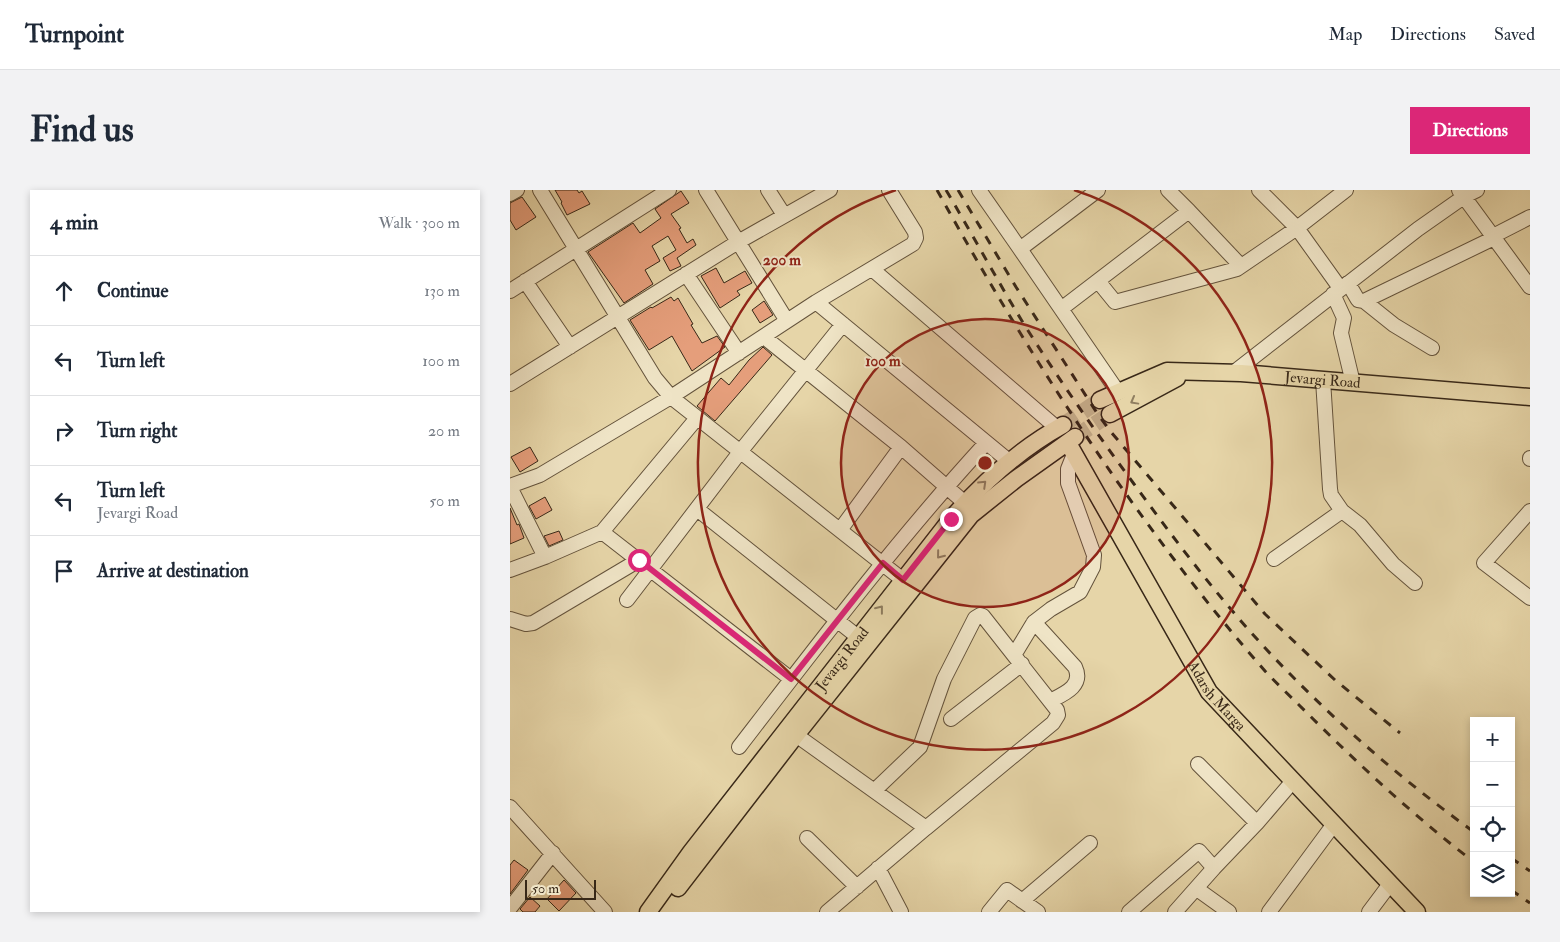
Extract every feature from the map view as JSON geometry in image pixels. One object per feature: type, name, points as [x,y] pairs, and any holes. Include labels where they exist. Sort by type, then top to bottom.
[{"type":"main road","name":"Jevargi Road","points":[[1100,400],[1167,371],[1233,372],[1530,397]]},
{"type":"main road","points":[[1110,414],[1190,372]]},
{"type":"main road","name":"Jevargi Road","points":[[648,912],[697,844],[903,580],[970,508],[983,484],[1060,426]]},
{"type":"main road","points":[[660,912],[970,508],[1072,445]]},
{"type":"main road","name":"Adarsh Marga","points":[[1072,445],[1209,692],[1417,912]]},
{"type":"street","points":[[510,194],[517,190]]},
{"type":"street","points":[[540,190],[655,378],[671,397],[903,580]]},
{"type":"street","points":[[510,291],[669,190]]},
{"type":"street","points":[[706,190],[787,321]]},
{"type":"street","points":[[768,190],[784,216]]},
{"type":"street","points":[[511,383],[738,242],[830,190]]},
{"type":"street","points":[[544,557],[510,486],[540,475],[671,397],[816,302],[913,244],[916,238],[915,232],[889,190]]},
{"type":"street","points":[[979,190],[1118,392]]},
{"type":"street","points":[[1020,249],[1098,190]]},
{"type":"street","points":[[1168,190],[1241,266]]},
{"type":"street","points":[[1259,190],[1297,228],[1340,288],[1358,300],[1364,300],[1530,217]]},
{"type":"street","points":[[1098,281],[1115,302],[1237,269],[1297,228],[1346,190]]},
{"type":"street","points":[[1233,372],[1467,192],[1493,237],[1530,287]]},
{"type":"street","points":[[1061,309],[1188,211]]},
{"type":"street","points":[[872,269],[1060,426]]},
{"type":"street","points":[[686,274],[739,353]]},
{"type":"street","points":[[525,281],[570,347]]},
{"type":"street","points":[[1340,288],[1344,318],[1341,334],[1353,383]]},
{"type":"street","points":[[1364,300],[1394,326],[1432,348]]},
{"type":"street","points":[[816,302],[1010,462]]},
{"type":"street","points":[[627,600],[740,452],[843,324]]},
{"type":"street","points":[[764,337],[901,447],[970,508]]},
{"type":"street","points":[[1323,380],[1330,489],[1332,495],[1342,511],[1360,526],[1392,564],[1415,583]]},
{"type":"street","points":[[510,570],[602,532],[698,418]]},
{"type":"street","points":[[739,747],[883,563],[946,487],[986,443]]},
{"type":"street","points":[[951,719],[1018,660],[1034,622],[1051,609],[1080,592],[1093,568],[1094,555],[1068,483],[1072,445]]},
{"type":"street","points":[[840,530],[901,447]]},
{"type":"street","points":[[697,509],[858,637]]},
{"type":"street","points":[[1274,559],[1342,511]]},
{"type":"street","points":[[1530,511],[1484,563],[1530,597]]},
{"type":"street","points":[[602,532],[791,679]]},
{"type":"street","points":[[510,619],[526,624],[533,623],[639,560]]},
{"type":"street","points":[[828,912],[878,868],[1053,723],[1058,715],[1057,710],[986,619],[980,614],[972,624],[944,679],[920,747],[875,790]]},
{"type":"street","points":[[1034,622],[1075,668],[1078,674],[1078,680],[1073,687],[1050,701]]},
{"type":"street","points":[[796,735],[926,828]]},
{"type":"street","points":[[1198,764],[1257,823]]},
{"type":"street","points":[[1175,912],[1293,781]]},
{"type":"street","points":[[510,807],[605,912]]},
{"type":"street","points":[[1269,912],[1334,824]]},
{"type":"street","points":[[807,838],[856,887]]},
{"type":"street","points":[[1022,901],[1090,844]]},
{"type":"street","points":[[1133,911],[1199,851],[1214,868]]},
{"type":"street","points":[[510,908],[553,854]]},
{"type":"street","points":[[878,868],[901,912]]},
{"type":"street","points":[[1369,912],[1390,884]]},
{"type":"street","points":[[1197,889],[1229,912]]},
{"type":"street","points":[[989,912],[1006,890],[1038,912]]},
{"type":"building","points":[[555,190],[577,190],[579,193],[582,191],[590,204],[567,215]]},
{"type":"building","points":[[681,191],[689,203],[671,214],[681,228],[679,229],[687,243],[693,239],[696,245],[677,258],[681,266],[670,271],[663,258],[676,250],[668,236],[652,246],[660,261],[645,270],[653,284],[624,303],[588,252],[633,223],[640,233],[661,218],[655,209]]},
{"type":"building","points":[[522,197],[536,217],[516,230],[510,220],[510,203]]},
{"type":"building","points":[[716,268],[724,283],[745,271],[752,283],[737,291],[740,295],[720,308],[701,276]]},
{"type":"building","points":[[671,297],[674,301],[678,298],[702,343],[717,336],[725,347],[692,371],[672,336],[649,350],[630,320]]},
{"type":"building","points":[[764,301],[773,315],[760,323],[752,310]]},
{"type":"building","points":[[763,347],[772,355],[715,421],[697,406],[721,378],[729,385],[749,360]]},
{"type":"building","points":[[530,447],[538,461],[520,472],[511,457]]},
{"type":"building","points":[[545,497],[552,510],[536,519],[529,506]]},
{"type":"building","points":[[510,508],[524,538],[510,544]]},
{"type":"building","points":[[559,531],[563,540],[549,546],[544,536]]},
{"type":"building","points":[[514,860],[528,870],[510,894],[510,865]]},
{"type":"building","points":[[564,880],[576,893],[559,911],[547,899]]},
{"type":"building","points":[[530,897],[540,906],[535,912],[523,912],[520,909]]},
{"type":"tunnel","points":[[1063,425],[1100,400]]},
{"type":"tunnel","points":[[1075,437],[1110,414]]},
{"type":"railway","points":[[937,190],[1010,316],[1088,439],[1173,558],[1218,616],[1269,675],[1344,749],[1410,810],[1470,859]]},
{"type":"railway","points":[[946,190],[1022,321],[1063,383],[1134,484],[1209,583],[1270,654],[1335,718],[1426,796],[1470,829]]},
{"type":"railway","points":[[958,190],[1016,287],[1111,432],[1265,614],[1335,680],[1400,733]]},
{"type":"railway","points":[[1515,861],[1530,871]]},
{"type":"railway","points":[[1515,893],[1530,903]]},
{"type":"route","points":[[639,560],[791,679],[883,563],[903,580],[951,519]]}]
